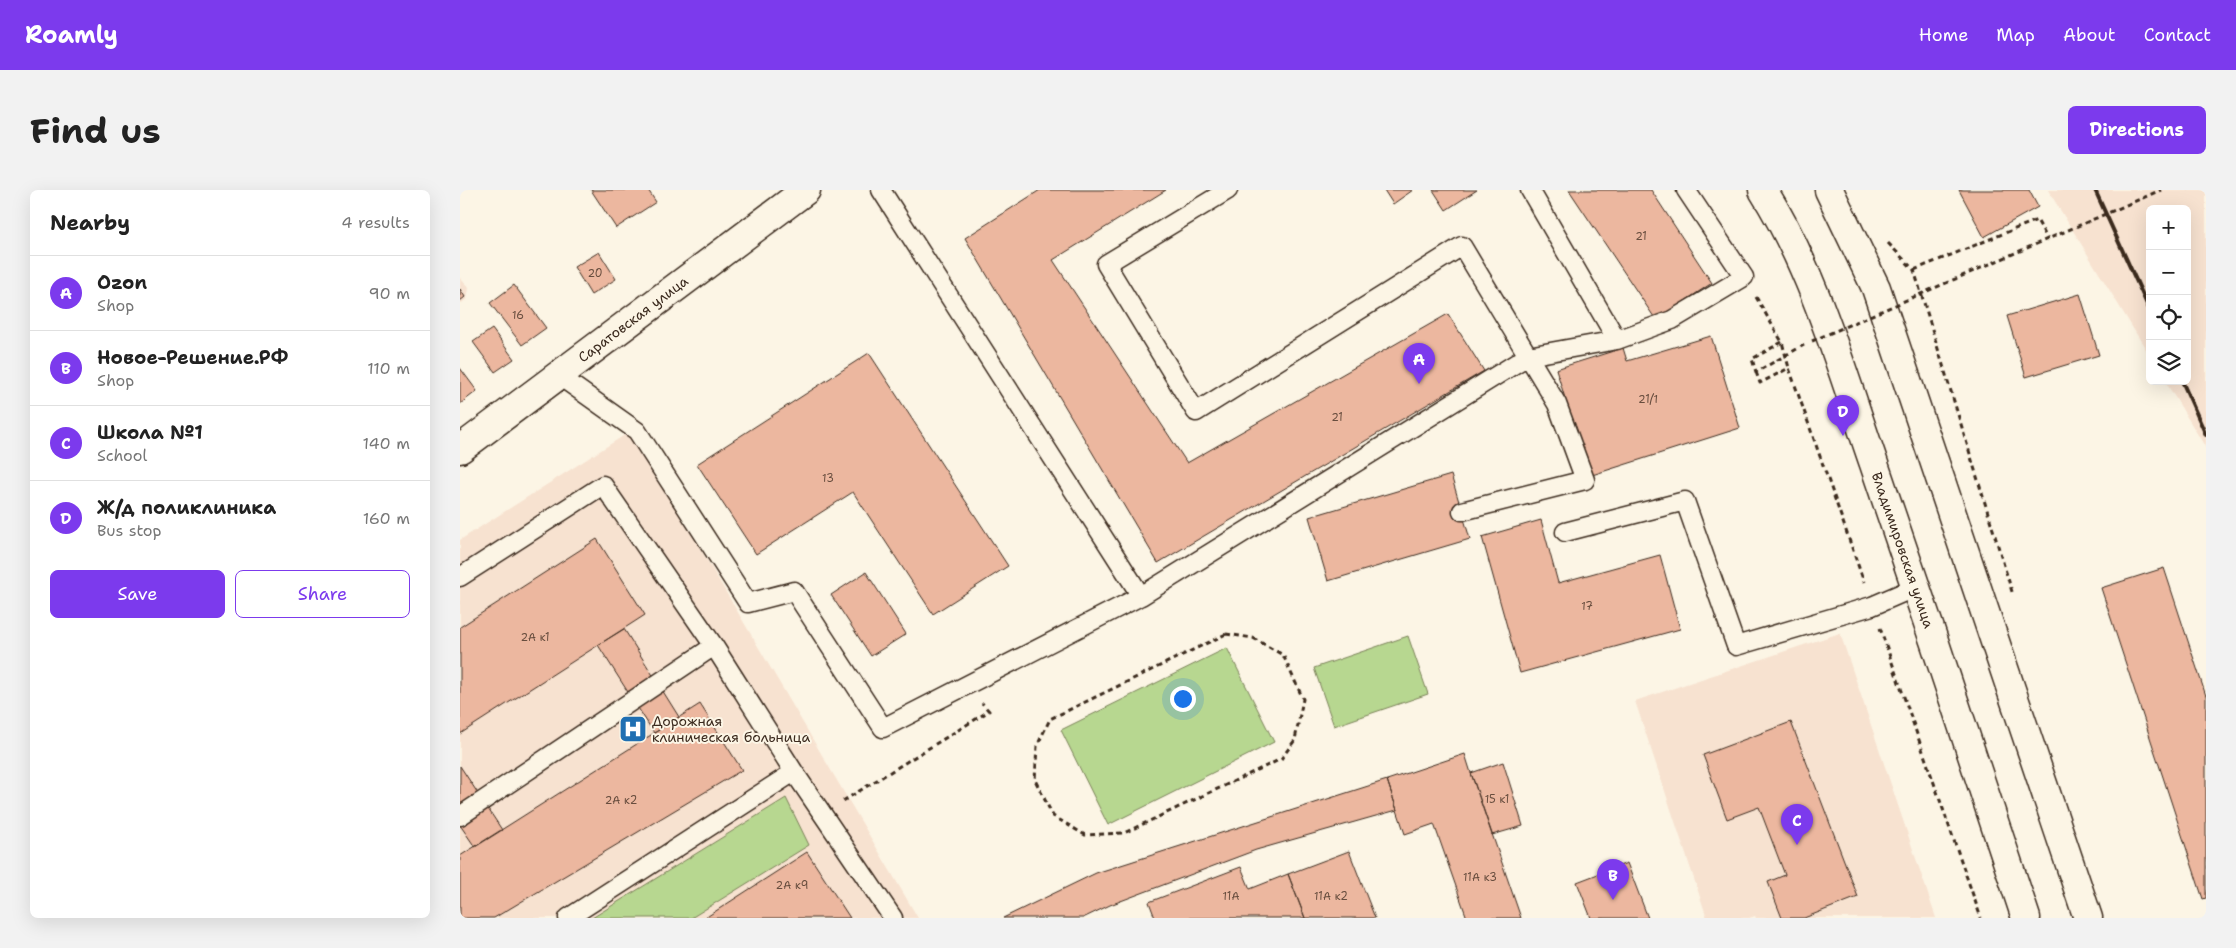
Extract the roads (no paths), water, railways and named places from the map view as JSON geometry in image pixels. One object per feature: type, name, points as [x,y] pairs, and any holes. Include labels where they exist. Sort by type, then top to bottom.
[{"type":"main road","name":"Саратовская улица","points":[[460,449],[806,190]]},
{"type":"main road","name":"Владимировская улица","points":[[1763,190],[1779,216],[1821,312],[1916,587],[2026,918]]},
{"type":"main road","points":[[1829,190],[1876,288],[2088,918]]},
{"type":"lane","points":[[881,190],[1141,596]]},
{"type":"lane","points":[[1228,190],[1106,264],[1196,412],[1462,246],[1557,404],[1585,480],[1462,512]]},
{"type":"lane","points":[[1530,190],[1617,340]]},
{"type":"lane","points":[[558,375],[637,431],[748,603],[794,591],[883,728],[1141,596],[1528,356],[1617,340],[1672,320],[1744,277],[1686,190]]},
{"type":"lane","points":[[460,577],[603,485],[714,646],[794,772],[893,918]]},
{"type":"lane","points":[[1565,532],[1684,501],[1736,646],[1872,606],[1916,587]]},
{"type":"lane","points":[[460,816],[714,646]]},
{"type":"lane","points":[[568,918],[794,772]]},
{"type":"railway","points":[[2095,190],[2146,302]]},
{"type":"railway","points":[[2184,385],[2206,435]]},
{"type":"place","name":"Ozon","points":[[1419,384]]},
{"type":"place","name":"Ж/д поликлиника","points":[[1843,436]]},
{"type":"place","name":"Дорожная клиническая больница","points":[[633,729]]},
{"type":"place","name":"Школа №1","points":[[1797,845]]},
{"type":"place","name":"Новое-Решение.РФ","points":[[1613,900]]}]
